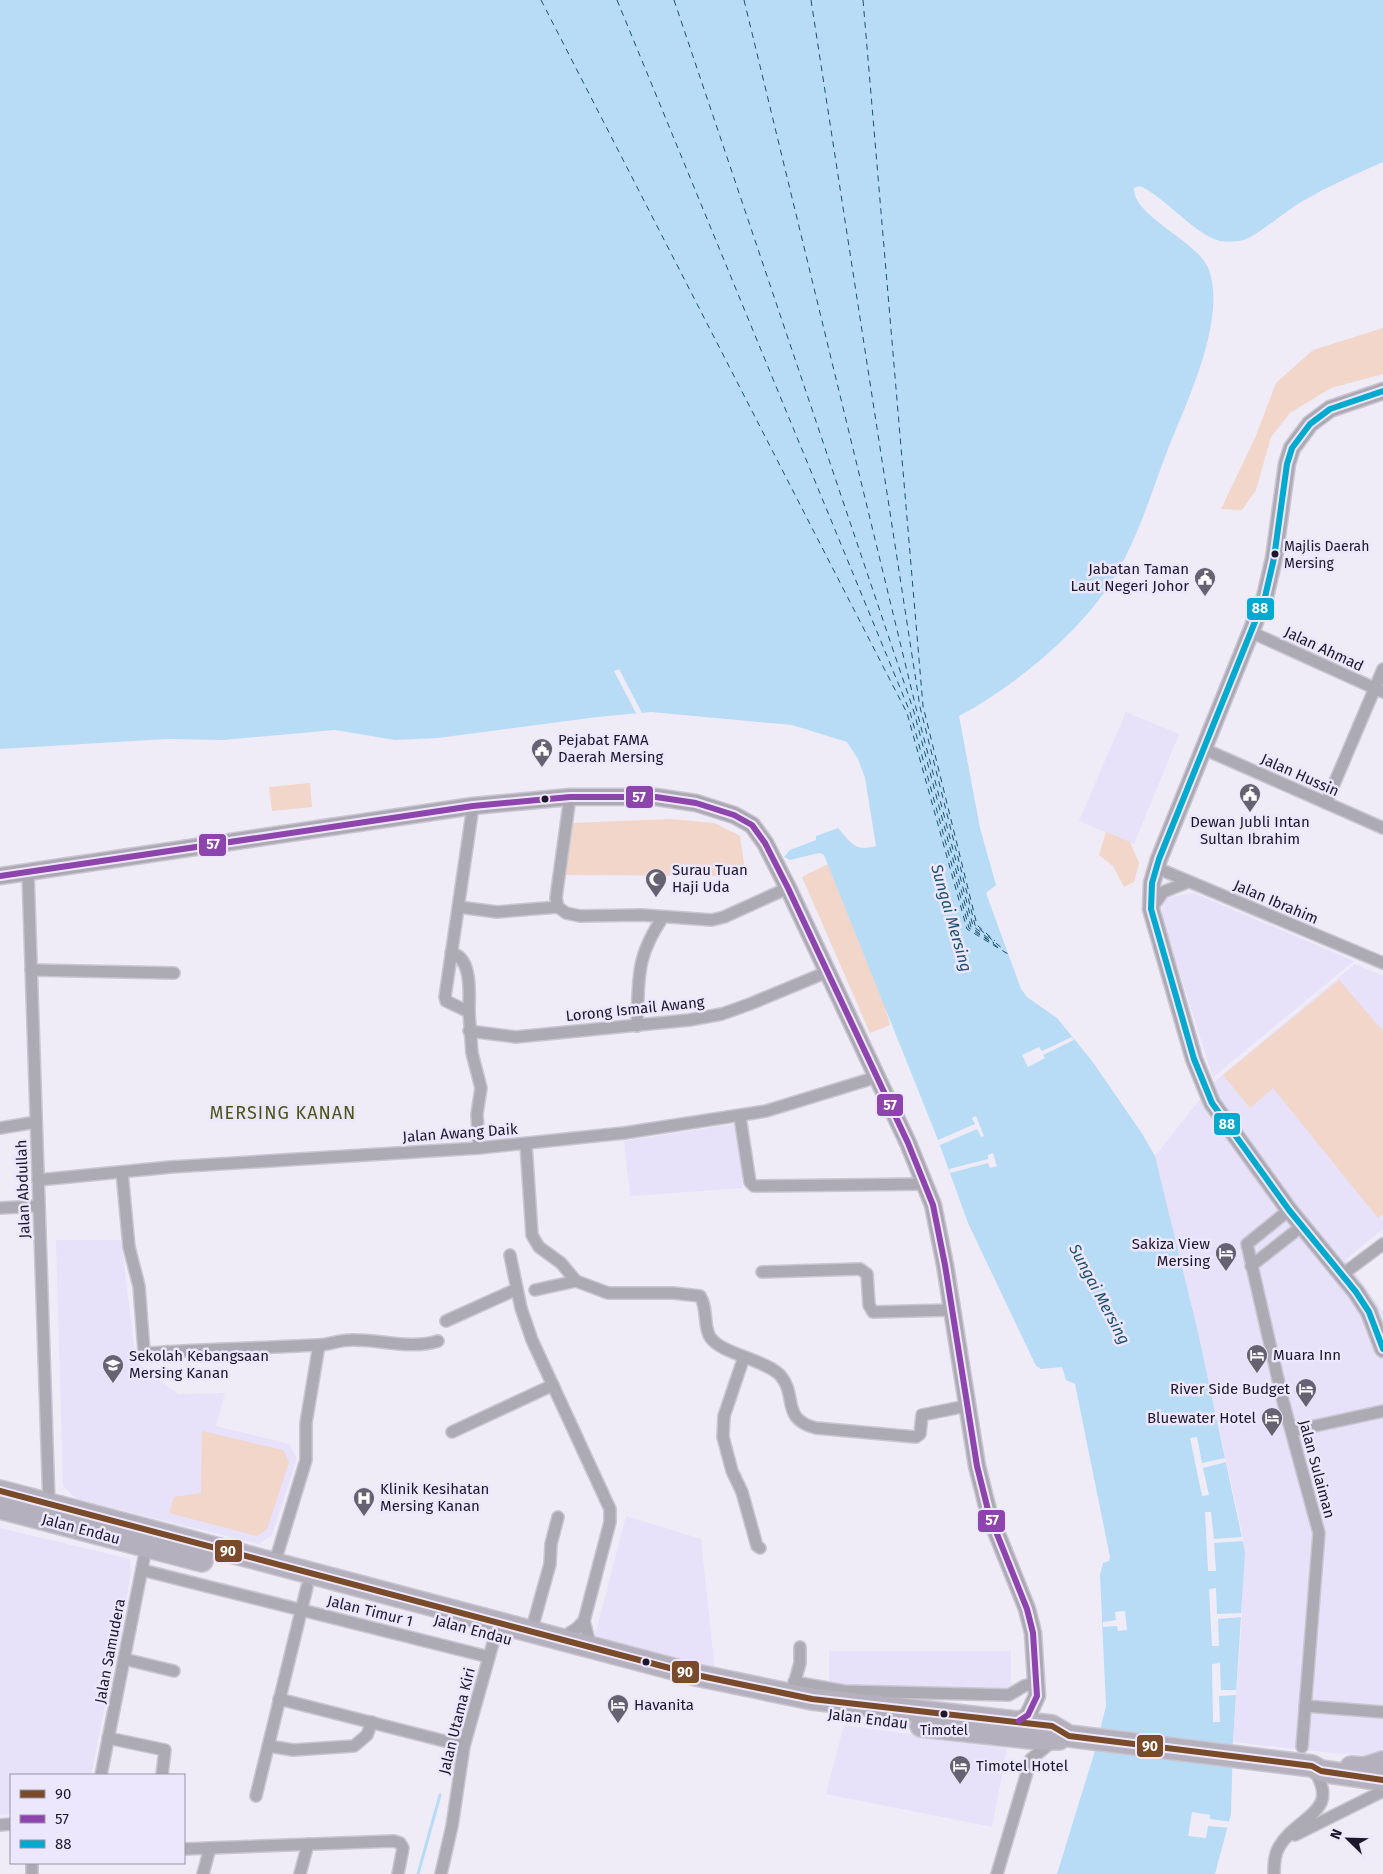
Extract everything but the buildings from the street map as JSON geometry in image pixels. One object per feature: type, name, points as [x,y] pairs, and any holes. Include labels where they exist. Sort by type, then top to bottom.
[{"type":"highway","name":"Jalan Endau","points":[[0,1491],[49,1504],[148,1539],[307,1587],[496,1636],[596,1653],[696,1675],[793,1688],[1019,1729]]},
{"type":"highway","name":"Jalan Endau","points":[[0,1508],[274,1565],[558,1639],[694,1687],[810,1712],[1019,1729],[1312,1766],[1323,1763],[1365,1768],[1383,1762]]},
{"type":"highway","name":"Jalan Endau","points":[[1312,1766],[1321,1772],[1383,1780]]},
{"type":"main road","points":[[1383,391],[1330,410],[1310,424],[1292,448],[1286,464],[1271,575],[1253,632],[1157,868],[1151,896],[1151,909],[1194,1060],[1212,1103],[1302,1226],[1343,1274],[1369,1312],[1383,1349]]},
{"type":"main road","points":[[0,876],[473,806],[570,797],[676,800],[696,803],[734,815],[758,832],[788,888],[925,1184],[938,1224],[977,1466],[989,1514],[1030,1621],[1037,1689],[1059,1734]]},
{"type":"main road","points":[[1019,1729],[1028,1715],[1037,1689]]},
{"type":"street","name":"Jalan Ahmad","points":[[1253,632],[1379,690]]},
{"type":"street","points":[[1326,803],[1379,690],[1383,669]]},
{"type":"street","name":"Jalan Hussin","points":[[1204,749],[1383,828]]},
{"type":"street","points":[[558,907],[557,884],[570,797]]},
{"type":"street","points":[[469,1012],[446,1001],[450,953],[473,806]]},
{"type":"street","name":"Jalan Ibrahim","points":[[1157,868],[1383,963]]},
{"type":"street","name":"Jalan Abdullah","points":[[28,873],[49,1504]]},
{"type":"street","points":[[1151,909],[1163,892],[1188,882]]},
{"type":"street","points":[[458,907],[498,912],[558,907],[566,913],[580,916],[642,914],[663,917],[718,919],[788,888]]},
{"type":"street","points":[[637,1026],[641,958],[647,942],[663,917]]},
{"type":"street","points":[[450,953],[458,956],[467,971],[469,983],[469,1031],[481,1088],[477,1114],[479,1148]]},
{"type":"street","points":[[31,970],[174,974]]},
{"type":"street","name":"Lorong Ismail Awang","points":[[469,1031],[516,1037],[637,1026],[722,1014],[827,972]]},
{"type":"street","name":"Jalan Awang Daik","points":[[38,1180],[122,1172],[479,1148],[633,1132],[740,1117],[783,1107],[877,1077]]},
{"type":"street","points":[[740,1117],[750,1182],[754,1186],[925,1184]]},
{"type":"street","points":[[0,1128],[36,1122]]},
{"type":"street","points":[[526,1144],[534,1241],[561,1263],[576,1280],[608,1293],[700,1296],[709,1336],[717,1344],[781,1376],[797,1420],[816,1428],[916,1437],[920,1434],[922,1415],[966,1406]]},
{"type":"street","points":[[122,1172],[129,1247],[139,1286],[144,1351],[149,1353],[227,1347],[319,1345],[349,1340],[397,1345],[438,1341]]},
{"type":"street","points":[[0,1208],[39,1206]]},
{"type":"street","name":"Jalan Sulaiman","points":[[1290,1210],[1247,1244],[1292,1431],[1319,1533],[1302,1746]]},
{"type":"street","points":[[1251,1266],[1302,1226]]},
{"type":"street","points":[[1343,1274],[1383,1244]]},
{"type":"street","points":[[510,1255],[517,1289],[532,1340],[610,1509],[610,1522],[584,1621],[576,1630],[558,1639]]},
{"type":"street","points":[[762,1272],[860,1269],[866,1274],[869,1305],[873,1312],[952,1310]]},
{"type":"street","points":[[535,1290],[576,1280]]},
{"type":"street","points":[[446,1321],[517,1289]]},
{"type":"street","points":[[1369,1312],[1376,1317],[1383,1332]]},
{"type":"street","points":[[274,1565],[306,1460],[306,1423],[319,1345]]},
{"type":"street","points":[[744,1357],[724,1416],[723,1437],[732,1471],[742,1492],[757,1546],[760,1548]]},
{"type":"street","points":[[452,1432],[553,1385]]},
{"type":"street","points":[[1292,1431],[1383,1411]]},
{"type":"street","points":[[531,1632],[550,1564],[551,1544],[558,1517]]},
{"type":"street","name":"Jalan Samudera","points":[[101,1774],[148,1539]]},
{"type":"street","name":"Jalan Timur 1","points":[[142,1570],[489,1657]]},
{"type":"street","points":[[256,1796],[307,1587]]},
{"type":"street","points":[[584,1621],[596,1653]]},
{"type":"street","name":"Jalan Utama Kiri","points":[[441,1874],[452,1826],[464,1746],[496,1636]]},
{"type":"street","points":[[793,1688],[800,1663],[800,1647]]},
{"type":"street","points":[[124,1659],[174,1671]]},
{"type":"street","points":[[844,1697],[1009,1695],[1024,1686],[1037,1689]]},
{"type":"street","points":[[279,1699],[464,1746]]},
{"type":"street","points":[[1305,1706],[1383,1712]]},
{"type":"street","points":[[269,1746],[293,1750],[354,1746],[367,1735],[372,1722]]},
{"type":"street","points":[[1019,1729],[1031,1759]]},
{"type":"street","points":[[996,1874],[1031,1759],[1059,1734]]},
{"type":"street","points":[[108,1738],[165,1750],[162,1774]]},
{"type":"street","points":[[1274,1874],[1276,1854],[1285,1840],[1323,1801],[1322,1782],[1312,1766]]},
{"type":"street","points":[[1285,1840],[1383,1791]]},
{"type":"street","points":[[185,1848],[394,1842],[400,1844],[403,1848],[398,1874]]},
{"type":"street","points":[[300,1874],[308,1844]]},
{"type":"street","points":[[203,1874],[210,1848]]},
{"type":"shaded area","points":[[1383,328],[1383,374],[1331,388],[1290,413],[1271,437],[1256,490],[1242,510],[1221,509],[1255,438],[1276,383],[1313,350]]},
{"type":"shaded area","points":[[1126,712],[1179,734],[1134,844],[1079,821]]},
{"type":"shaded area","points":[[310,783],[312,807],[272,811],[269,787]]},
{"type":"shaded area","points":[[670,819],[714,823],[740,836],[745,871],[735,876],[566,875],[572,823]]},
{"type":"shaded area","points":[[1106,832],[1130,842],[1139,863],[1134,882],[1124,887],[1113,866],[1099,855]]},
{"type":"shaded area","points":[[828,864],[884,1003],[890,1025],[870,1033],[802,877]]},
{"type":"shaded area","points":[[1194,893],[1354,961],[1213,1077],[1162,917],[1162,908],[1166,898]]},
{"type":"shaded area","points":[[1355,964],[1383,976],[1383,1229],[1346,1259],[1383,1312],[1383,1748],[1372,1755],[1342,1754],[1233,1742],[1242,1617],[1243,1537],[1198,1332],[1155,1156],[1213,1083]]},
{"type":"shaded area","points":[[1339,980],[1383,1031],[1383,1214],[1378,1218],[1273,1088],[1250,1108],[1223,1075]]},
{"type":"shaded area","points":[[736,1124],[743,1188],[630,1196],[624,1141]]},
{"type":"shaded area","name":"Sekolah Kebangsaan Mersing Kanan","points":[[56,1240],[121,1240],[136,1362],[178,1394],[225,1393],[216,1426],[289,1444],[297,1458],[272,1535],[259,1544],[77,1499],[63,1486]]},
{"type":"shaded area","points":[[202,1431],[283,1450],[289,1462],[267,1529],[257,1536],[169,1513],[174,1497],[201,1493]]},
{"type":"shaded area","points":[[626,1516],[701,1539],[715,1671],[594,1640]]},
{"type":"shaded area","points":[[0,1528],[130,1559],[131,1573],[91,1774],[10,1774],[10,1814],[0,1815]]},
{"type":"shaded area","points":[[829,1651],[1011,1651],[1011,1699],[829,1692]]},
{"type":"shaded area","points":[[844,1725],[1007,1748],[992,1827],[826,1794]]},
{"type":"water","name":"Sungai Mersing","points":[[0,0],[1383,0],[1383,162],[1311,196],[1257,233],[1244,240],[1237,241],[1225,242],[1204,234],[1150,191],[1140,186],[1134,188],[1136,198],[1144,209],[1193,249],[1209,270],[1213,291],[1213,314],[1193,388],[1138,530],[1120,567],[1098,601],[1069,634],[1016,680],[959,716],[980,828],[996,885],[986,893],[1021,989],[1027,997],[1057,1018],[1092,1061],[1141,1132],[1155,1156],[1198,1332],[1245,1552],[1233,1742],[1231,1814],[1215,1874],[1057,1874],[1094,1754],[1106,1706],[1100,1575],[1103,1563],[1109,1561],[1110,1557],[1075,1384],[1066,1380],[1062,1367],[1041,1369],[1036,1366],[968,1223],[938,1140],[824,855],[819,853],[790,860],[784,857],[790,850],[816,840],[816,836],[838,828],[850,842],[858,847],[869,848],[876,846],[865,778],[858,759],[847,742],[792,725],[651,712],[597,717],[438,738],[395,740],[335,730],[223,740],[167,739],[0,749]]},
{"type":"pier","points":[[619,669],[642,713],[636,713],[614,671]]},
{"type":"pier","points":[[1072,1037],[1074,1040],[1043,1055],[1045,1058],[1028,1067],[1022,1055],[1039,1047],[1042,1051]]},
{"type":"pier","points":[[976,1116],[984,1136],[981,1137],[977,1129],[940,1145],[938,1140],[975,1124],[972,1118]]},
{"type":"pier","points":[[993,1153],[997,1166],[990,1168],[988,1163],[950,1173],[949,1169],[988,1159],[988,1155]]},
{"type":"pier","points":[[1197,1437],[1202,1463],[1225,1458],[1226,1462],[1203,1468],[1209,1495],[1202,1496],[1190,1438]]},
{"type":"pier","points":[[1205,1512],[1211,1512],[1214,1539],[1243,1537],[1243,1541],[1214,1543],[1216,1571],[1208,1571]]},
{"type":"pier","points":[[1216,1588],[1217,1614],[1242,1613],[1242,1617],[1218,1619],[1219,1646],[1212,1646],[1209,1589]]},
{"type":"pier","points":[[1125,1611],[1127,1630],[1118,1631],[1117,1626],[1103,1627],[1103,1622],[1116,1620],[1115,1612]]},
{"type":"pier","points":[[1220,1663],[1221,1690],[1236,1690],[1236,1695],[1219,1696],[1220,1722],[1213,1722],[1212,1664]]},
{"type":"pier","points":[[1192,1812],[1210,1815],[1210,1819],[1232,1822],[1230,1828],[1208,1826],[1206,1838],[1188,1836]]},
{"type":"waterway","points":[[418,1874],[440,1795]]},
{"type":"ferry route","points":[[541,0],[907,713],[967,929],[1008,954]]},
{"type":"ferry route","points":[[617,0],[910,712],[969,928],[991,942]]},
{"type":"ferry route","points":[[674,0],[914,712],[971,927],[999,948]]},
{"type":"ferry route","points":[[744,0],[916,708],[973,926],[994,943]]},
{"type":"ferry route","points":[[811,0],[920,707],[975,925],[1004,950]]},
{"type":"ferry route","points":[[863,0],[923,706],[977,925],[995,941]]},
{"type":"transit line","name":"88","points":[[1383,391],[1330,409],[1310,424],[1292,448],[1287,464],[1274,558],[1265,597],[1159,859],[1152,883],[1151,909],[1194,1059],[1212,1103],[1289,1210],[1356,1292],[1369,1312],[1383,1349]]},
{"type":"transit line","name":"57","points":[[0,876],[473,806],[570,797],[656,797],[696,803],[734,815],[752,825],[765,843],[788,888],[908,1143],[933,1205],[945,1265],[977,1466],[989,1514],[1027,1609],[1033,1633],[1037,1696],[1028,1715],[1019,1721]]},
{"type":"transit line","name":"90","points":[[0,1491],[696,1675],[812,1699],[1052,1726],[1069,1736],[1312,1766],[1321,1771],[1383,1780]]},
{"type":"place","name":"Majlis Daerah Mersing","points":[[1275,554]]},
{"type":"place","name":"Jabatan Taman Laut Negeri Johor","points":[[1205,597]]},
{"type":"place","name":"Pejabat FAMA Daerah Mersing","points":[[542,768]]},
{"type":"place","name":"Dewan Jubli Intan Sultan Ibrahim","points":[[1250,813]]},
{"type":"place","name":"Surau Tuan Haji Uda","points":[[656,898]]},
{"type":"place","name":"Sakiza View Mersing","points":[[1226,1272]]},
{"type":"place","name":"Muara Inn","points":[[1257,1374]]},
{"type":"place","name":"Sekolah Kebangsaan Mersing Kanan","points":[[113,1384]]},
{"type":"place","name":"River Side Budget","points":[[1306,1408]]},
{"type":"place","name":"Bluewater Hotel","points":[[1272,1437]]},
{"type":"place","name":"Klinik Kesihatan Mersing Kanan","points":[[364,1517]]},
{"type":"place","name":"Timotel","points":[[944,1714]]},
{"type":"place","name":"Havanita","points":[[618,1724]]},
{"type":"place","name":"Timotel Hotel","points":[[960,1785]]},
{"type":"district","name":"MERSING KANAN","points":[[283,1113]]}]
